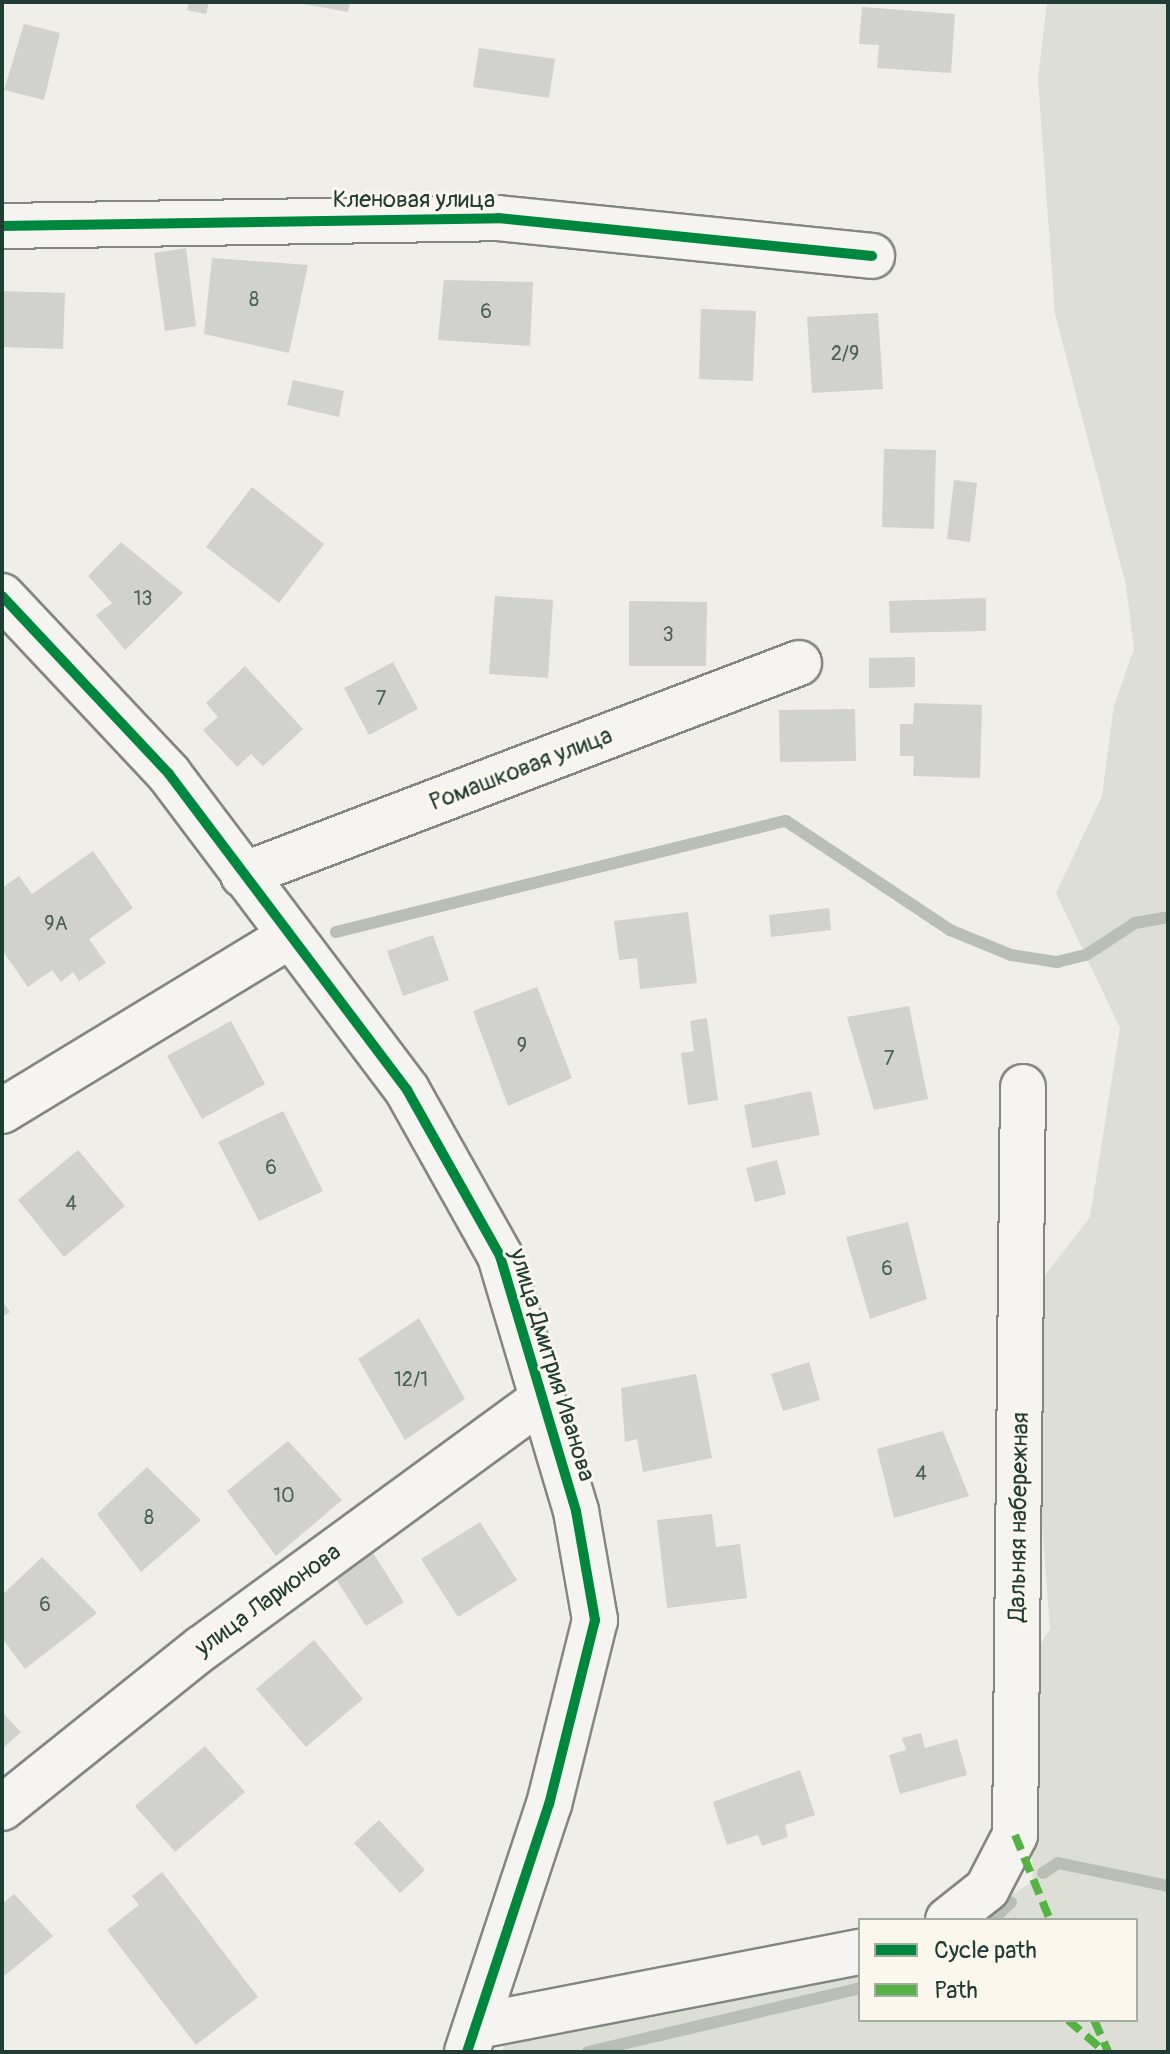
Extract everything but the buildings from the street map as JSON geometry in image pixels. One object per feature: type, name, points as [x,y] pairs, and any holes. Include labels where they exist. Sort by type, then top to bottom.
[{"type":"street","name":"Кленовая улица","points":[[2,226],[498,218],[872,256]]},
{"type":"street","name":"улица Дмитрия Иванова","points":[[2,596],[169,774],[288,937],[407,1090],[500,1256],[576,1511],[595,1620],[549,1804],[472,2039]]},
{"type":"street","name":"Ромашковая улица","points":[[243,875],[799,663]]},
{"type":"street","points":[[2,1111],[288,937]]},
{"type":"street","name":"Дальняя набережная","points":[[951,1918],[987,1889],[1015,1835],[1023,1087]]},
{"type":"street","name":"улица Ларионова","points":[[2,1808],[202,1648],[541,1400]]},
{"type":"street","points":[[472,2039],[858,1952]]},
{"type":"shaded area","points":[[1047,2],[1168,2],[1168,2052],[502,2052],[505,2040],[858,1960],[858,2022],[1138,2022],[1138,1918],[977,1918],[1033,1881],[1025,1667],[1050,1629],[1040,1498],[1042,1279],[1090,1217],[1120,1028],[1056,893],[1102,796],[1114,705],[1134,649],[1126,585],[1055,314],[1038,80]]},
{"type":"waterway","points":[[336,932],[786,821],[950,930],[1011,955],[1057,962],[1086,955],[1135,923],[1168,917]]},
{"type":"waterway","points":[[1043,1873],[1058,1863],[1168,1886]]},
{"type":"waterway","points":[[994,1918],[1011,1902]]},
{"type":"waterway","points":[[588,2052],[858,1988]]},
{"type":"marked path","points":[[1015,1835],[1049,1918]]},
{"type":"marked path","points":[[1070,2022],[1105,2052]]},
{"type":"marked path","points":[[1095,2022],[1108,2052]]},
{"type":"cycle path","points":[[2,226],[498,218],[872,256]]},
{"type":"cycle path","points":[[2,596],[169,774],[407,1090],[500,1256],[576,1511],[595,1620],[549,1804],[467,2052]]}]
